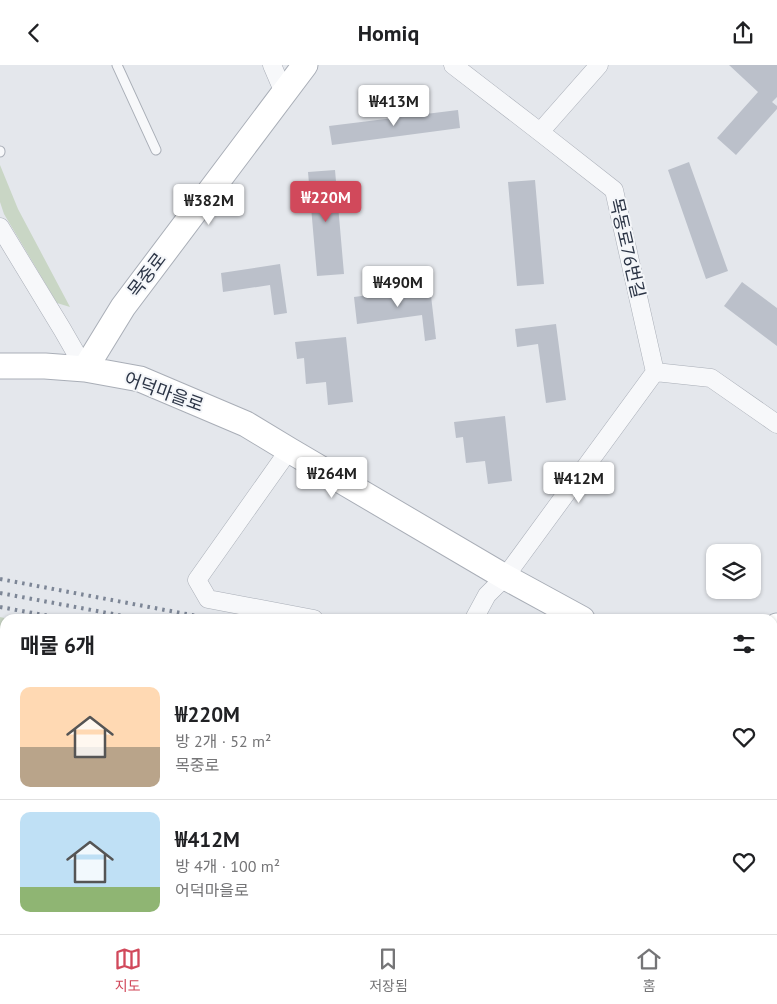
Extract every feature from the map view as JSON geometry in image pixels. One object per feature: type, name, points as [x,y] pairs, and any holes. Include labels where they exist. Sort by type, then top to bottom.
[{"type":"main road","name":"목중로","points":[[85,369],[122,307],[305,65]]},
{"type":"main road","name":"어덕마을로","points":[[0,366],[46,366],[85,369],[140,379],[246,424],[506,577],[573,614]]},
{"type":"street","points":[[272,65],[284,93]]},
{"type":"street","name":"목동로76번길","points":[[453,65],[614,190],[655,371]]},
{"type":"street","points":[[540,132],[599,65]]},
{"type":"street","points":[[0,227],[85,369]]},
{"type":"street","points":[[477,614],[487,595],[506,577],[655,371],[711,378],[777,424]]},
{"type":"street","points":[[288,614],[208,599],[197,580],[289,450]]},
{"type":"lane","points":[[117,65],[156,150]]},
{"type":"green space","points":[[0,165],[18,209],[70,307],[57,303],[4,214],[0,202]]},
{"type":"building","points":[[729,65],[777,65],[777,97],[772,102],[777,106],[777,109],[736,155],[717,138],[758,92]]},
{"type":"building","points":[[458,110],[460,128],[332,145],[329,126]]},
{"type":"building","points":[[689,162],[728,271],[706,279],[668,170]]},
{"type":"building","points":[[335,170],[344,274],[317,276],[308,172]]},
{"type":"building","points":[[535,180],[544,284],[517,286],[508,182]]},
{"type":"building","points":[[280,264],[287,313],[274,315],[270,285],[223,292],[221,273]]},
{"type":"building","points":[[742,282],[777,308],[777,346],[724,306]]},
{"type":"building","points":[[430,287],[436,339],[425,341],[422,315],[357,324],[354,297]]},
{"type":"building","points":[[556,324],[566,400],[546,403],[538,344],[517,347],[515,329]]},
{"type":"building","points":[[346,337],[353,402],[328,405],[326,382],[306,384],[304,358],[297,359],[295,342]]},
{"type":"building","points":[[505,416],[512,481],[488,484],[485,461],[466,463],[463,437],[456,438],[454,422]]},
{"type":"railway","points":[[0,579],[186,614]]},
{"type":"railway","points":[[0,593],[113,614]]},
{"type":"railway","points":[[0,607],[38,614]]}]
